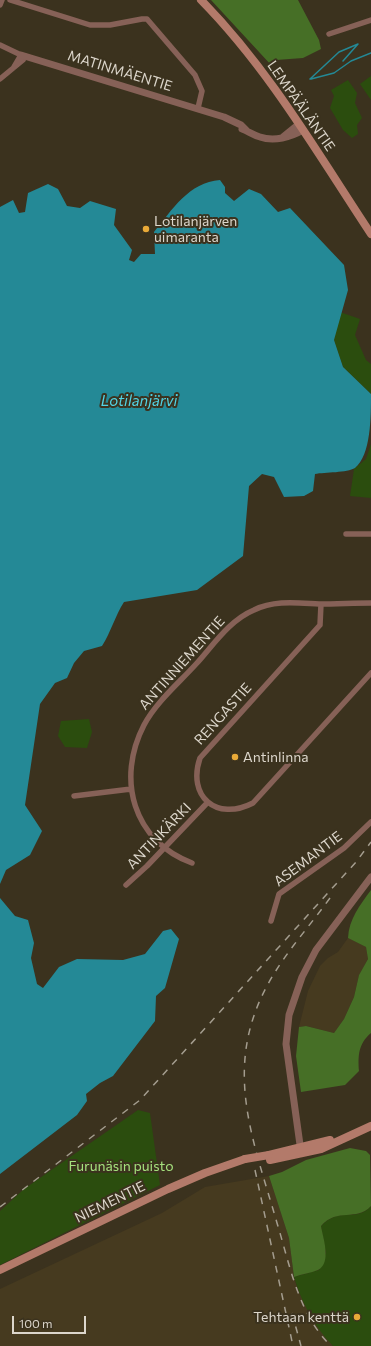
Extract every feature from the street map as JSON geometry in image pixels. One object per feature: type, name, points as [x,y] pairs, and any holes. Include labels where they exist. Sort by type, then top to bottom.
[{"type":"main road","name":"LEMPÄÄLÄNTIE","points":[[201,0],[250,56],[301,127],[371,234]]},
{"type":"main road","name":"NIEMENTIE","points":[[0,1270],[205,1173],[246,1161],[304,1151],[371,1126]]},
{"type":"street","points":[[0,5],[2,0]]},
{"type":"street","points":[[10,0],[90,25],[110,25],[142,19],[150,22],[196,75],[202,92],[198,108]]},
{"type":"street","points":[[329,34],[371,20]]},
{"type":"street","name":"MATINMÄENTIE","points":[[0,45],[23,55],[198,108],[233,121],[239,128],[246,130],[255,136],[268,139],[289,137],[301,127]]},
{"type":"street","points":[[0,79],[23,60],[23,55]]},
{"type":"street","points":[[346,534],[371,534]]},
{"type":"street","name":"ANTINNIEMENTIE","points":[[192,863],[164,848],[151,836],[143,824],[134,804],[132,788],[132,760],[138,739],[145,724],[156,708],[242,616],[266,605],[280,603],[371,603]]},
{"type":"street","name":"RENGASTIE","points":[[208,802],[199,789],[195,778],[200,758],[320,625],[321,604]]},
{"type":"street","points":[[208,802],[217,808],[228,811],[240,809],[253,803],[371,673]]},
{"type":"street","points":[[74,796],[132,788]]},
{"type":"street","name":"ANTINKÄRKI","points":[[126,885],[147,866],[208,802]]},
{"type":"street","name":"ASEMANTIE","points":[[271,921],[279,894],[344,848],[371,822]]},
{"type":"street","points":[[304,1151],[298,1127],[286,1044],[289,1015],[302,977],[316,950],[371,877]]},
{"type":"shaded area","points":[[348,938],[366,947],[368,959],[359,975],[354,997],[344,1019],[334,1033],[306,1026],[299,1027],[308,991],[320,966],[328,958],[338,952]]},
{"type":"shaded area","points":[[269,1176],[289,1238],[294,1277],[298,1290],[310,1313],[333,1346],[0,1346],[0,1289],[162,1213],[205,1187]]},
{"type":"green space","points":[[211,0],[298,0],[319,40],[321,49],[303,58],[276,60],[272,66]]},
{"type":"green space","points":[[371,76],[371,100],[360,84]]},
{"type":"green space","points":[[348,80],[357,93],[355,103],[362,118],[357,125],[358,134],[352,138],[343,130],[330,108],[334,96],[331,90]]},
{"type":"green space","points":[[340,312],[360,319],[355,335],[366,360],[371,364],[371,394],[343,367],[334,340]]},
{"type":"green space","points":[[371,444],[371,498],[350,496],[354,469],[366,459]]},
{"type":"green space","points":[[89,719],[92,732],[87,748],[65,747],[58,736],[61,721]]},
{"type":"green space","points":[[371,890],[371,1033],[361,1046],[359,1071],[345,1085],[301,1092],[296,1056],[299,1027],[306,1026],[334,1033],[344,1019],[354,997],[359,975],[368,959],[366,947],[348,938],[350,925],[356,912]]},
{"type":"green space","name":"Furunäsin puisto","points":[[138,1110],[150,1113],[160,1185],[0,1265],[0,1211],[24,1189]]},
{"type":"green space","points":[[350,1148],[366,1151],[370,1155],[371,1206],[365,1211],[359,1213],[334,1217],[327,1220],[321,1226],[326,1250],[325,1262],[318,1270],[294,1277],[289,1238],[269,1176],[282,1172],[306,1160]]},
{"type":"green space","points":[[371,1206],[371,1346],[333,1346],[320,1331],[309,1314],[294,1277],[319,1270],[326,1253],[321,1226],[328,1220],[335,1217],[341,1215],[354,1215],[365,1211]]},
{"type":"water","name":"Lotilanjärvi","points":[[220,180],[225,187],[225,193],[234,201],[249,189],[261,194],[278,212],[290,208],[344,265],[348,290],[334,340],[343,367],[371,394],[371,413],[367,445],[360,462],[355,468],[341,472],[315,474],[313,491],[304,496],[284,497],[274,477],[262,474],[249,486],[243,556],[197,590],[124,602],[102,646],[84,651],[74,663],[67,678],[55,683],[40,704],[25,805],[42,831],[30,855],[6,870],[0,884],[0,207],[13,200],[19,213],[25,212],[28,193],[48,184],[58,189],[67,206],[80,208],[90,201],[116,209],[114,225],[132,250],[129,260],[134,262],[141,254],[155,254],[154,232],[182,198],[199,186]]},
{"type":"water","points":[[0,898],[15,916],[28,920],[34,943],[31,958],[37,984],[43,988],[59,967],[77,959],[123,960],[145,954],[163,931],[171,929],[179,939],[165,988],[156,996],[155,1021],[113,1076],[100,1083],[86,1094],[87,1101],[77,1115],[0,1174]]},
{"type":"waterway","points":[[310,79],[339,52],[358,44],[343,61]]},
{"type":"waterway","points":[[311,79],[334,73],[351,61],[371,53]]},
{"type":"railway","points":[[0,1207],[140,1100],[356,862],[371,842]]},
{"type":"railway","points":[[330,898],[290,951],[268,984],[254,1015],[247,1045],[244,1074],[246,1104],[251,1133],[296,1288],[310,1319],[331,1346]]},
{"type":"railway","points":[[255,1170],[293,1346]]},
{"type":"railway","points":[[292,1313],[301,1346]]},
{"type":"place","name":"Lotilanjärven uimaranta","points":[[146,229]]},
{"type":"place","name":"Antinlinna","points":[[235,757]]},
{"type":"place","name":"Tehtaan kenttä","points":[[357,1317]]}]
